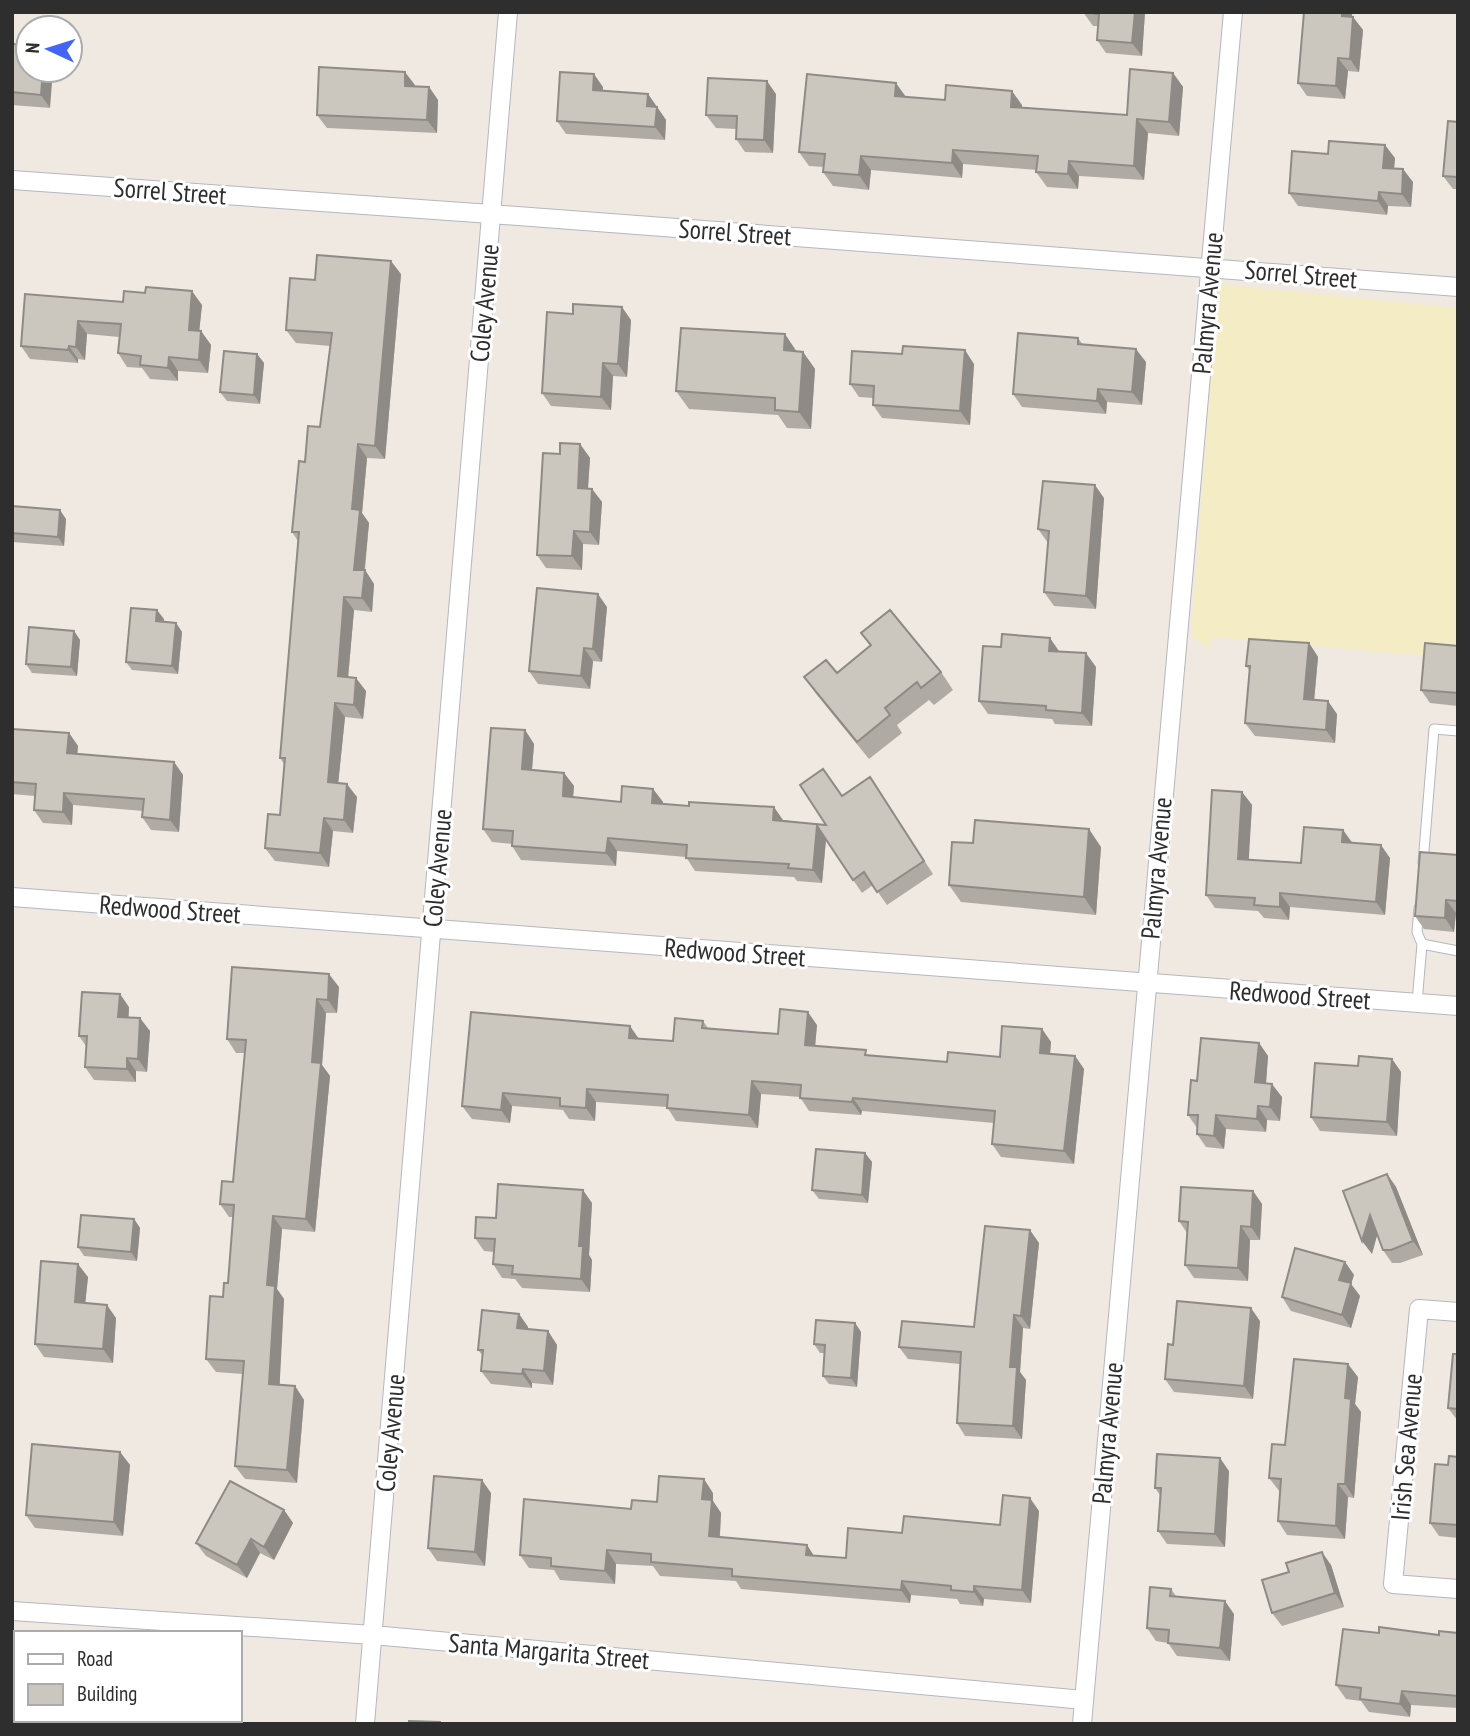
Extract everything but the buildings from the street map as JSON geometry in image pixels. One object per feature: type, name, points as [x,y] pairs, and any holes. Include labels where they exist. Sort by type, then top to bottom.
[{"type":"street","name":"Coley Avenue","points":[[365,1724],[508,12]]},
{"type":"street","name":"Palmyra Avenue","points":[[1082,1724],[1233,12]]},
{"type":"street","name":"Sorrel Street","points":[[12,180],[1458,287]]},
{"type":"street","name":"Redwood Street","points":[[12,897],[1458,1006]]},
{"type":"street","name":"Irish Sea Avenue","points":[[1458,1312],[1419,1310],[1393,1584],[1458,1589]]},
{"type":"street","name":"Santa Margarita Street","points":[[12,1611],[373,1635],[1084,1700]]},
{"type":"lane","points":[[1422,868],[1434,729],[1458,731]]},
{"type":"lane","points":[[1417,1003],[1422,944],[1417,932],[1420,896]]},
{"type":"lane","points":[[1422,944],[1458,951]]},
{"type":"sand","points":[[1218,284],[1458,308],[1458,656],[1211,637],[1210,650],[1191,635]]}]
